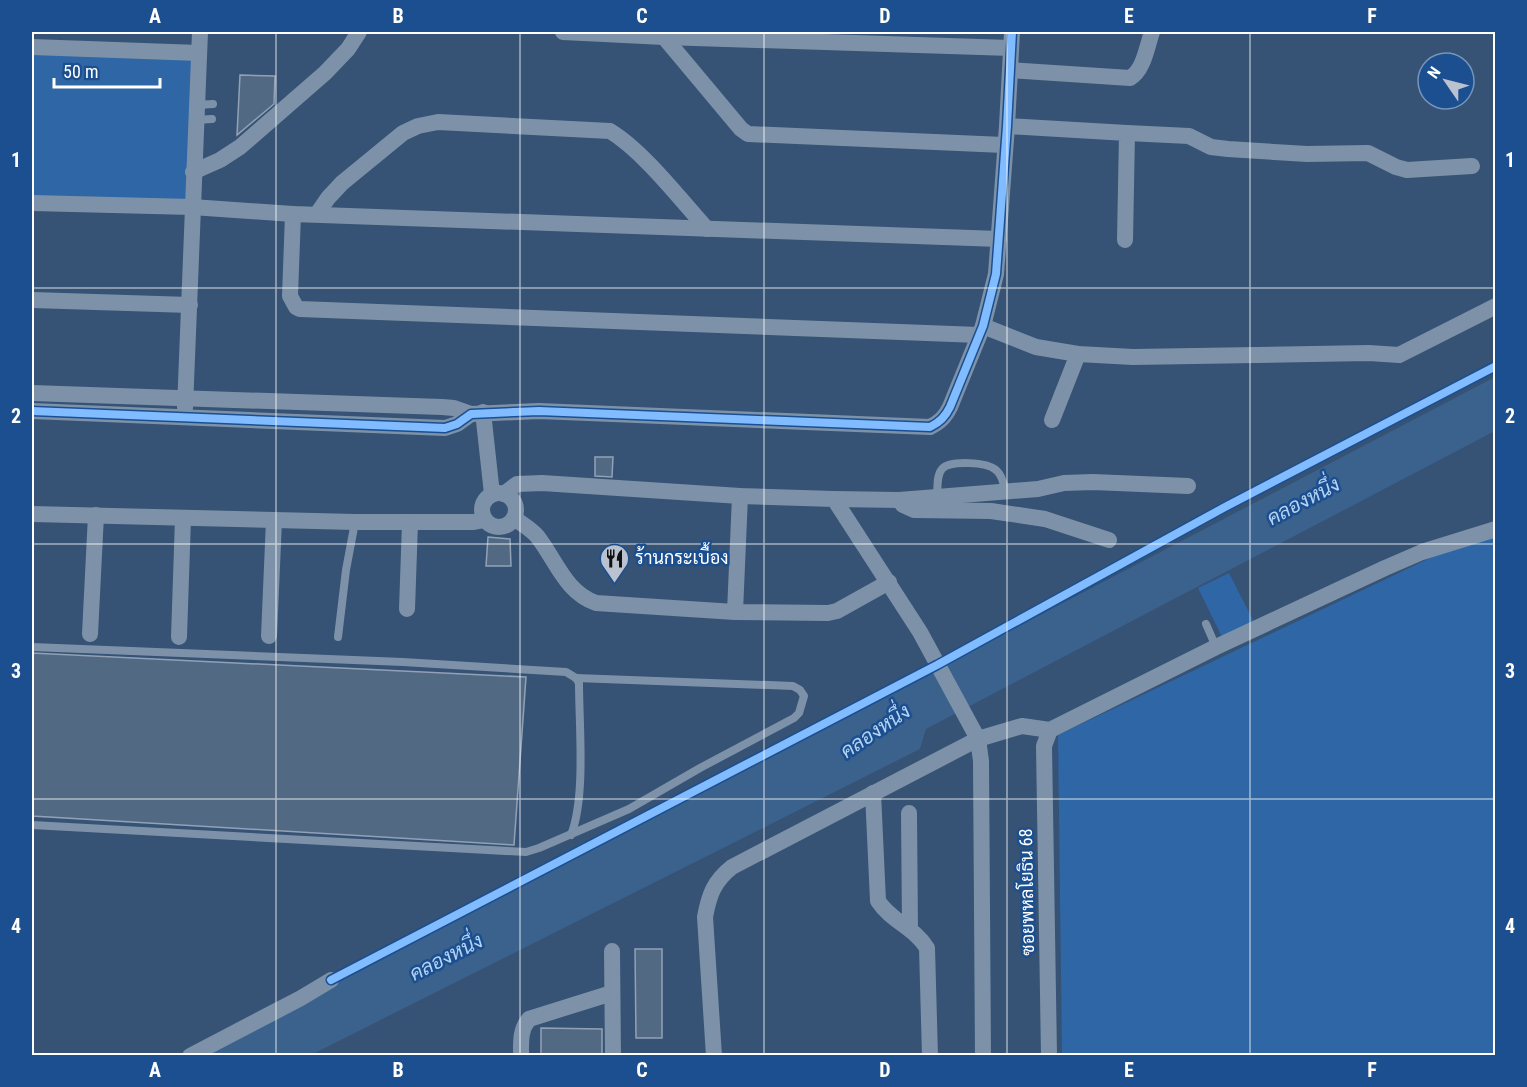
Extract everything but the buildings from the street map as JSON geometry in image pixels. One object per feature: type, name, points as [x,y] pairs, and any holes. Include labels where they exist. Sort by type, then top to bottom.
[{"type":"street","points":[[185,417],[194,172],[204,112],[199,53],[200,32]]},
{"type":"street","points":[[194,172],[220,160],[240,147],[325,73],[348,49],[359,32]]},
{"type":"street","points":[[32,393],[442,407],[477,413],[539,411],[930,427],[938,424],[946,416],[981,331],[992,293],[999,238],[1011,40],[563,32]]},
{"type":"street","points":[[1010,70],[1130,78],[1141,66],[1152,32]]},
{"type":"street","points":[[660,35],[741,129],[748,134],[1004,145]]},
{"type":"street","points":[[32,47],[199,53]]},
{"type":"street","points":[[317,214],[342,183],[403,133],[417,126],[438,122],[610,131],[635,150],[707,229]]},
{"type":"street","points":[[1007,126],[1189,136],[1211,147],[1228,149],[1307,154],[1368,153],[1407,170],[1472,166]]},
{"type":"street","points":[[1125,240],[1127,133]]},
{"type":"street","points":[[32,203],[999,238]]},
{"type":"street","points":[[293,214],[290,296],[296,307],[300,309],[981,331],[1036,346],[1078,354],[1133,357],[1369,353],[1399,355],[1496,306]]},
{"type":"street","points":[[32,300],[190,304]]},
{"type":"street","points":[[1052,420],[1078,354]]},
{"type":"street","points":[[32,411],[445,428],[477,413]]},
{"type":"street","points":[[477,413],[498,494]]},
{"type":"street","points":[[498,494],[514,501],[516,506],[512,522],[502,528],[492,526],[484,520],[482,505],[484,500],[516,484],[542,483],[740,496],[899,500],[1038,489],[1064,483],[1188,486]]},
{"type":"street","points":[[735,612],[740,496]]},
{"type":"street","points":[[834,499],[920,632],[975,734],[981,761],[983,1056]]},
{"type":"street","points":[[899,500],[903,505],[914,510],[991,511],[1045,519],[1109,540]]},
{"type":"street","points":[[32,514],[410,523],[484,520]]},
{"type":"street","points":[[90,634],[96,515]]},
{"type":"street","points":[[179,637],[183,518]]},
{"type":"street","points":[[514,518],[534,533],[567,582],[586,599],[596,603],[735,612],[828,613],[837,611],[889,582]]},
{"type":"street","points":[[269,636],[274,520]]},
{"type":"street","points":[[407,609],[410,523]]},
{"type":"street","points":[[714,1056],[705,917],[708,898],[714,886],[721,875],[732,867],[873,793],[975,734],[1022,726],[1050,730],[1216,647],[1385,568],[1422,552],[1496,529]]},
{"type":"street","name":"ซอยพหลโยธิน 68","points":[[1049,1056],[1044,746],[1050,730]]},
{"type":"street","points":[[873,793],[878,901],[890,915],[923,941],[927,948],[930,1056]]},
{"type":"street","points":[[909,813],[910,929]]},
{"type":"street","points":[[612,951],[613,1056]]},
{"type":"street","points":[[190,1056],[302,998],[331,980]]},
{"type":"street","points":[[521,1056],[521,1036],[530,1018],[612,993]]},
{"type":"lane","points":[[937,497],[939,475],[942,469],[946,466],[964,463],[985,464],[995,468],[1000,474],[1005,491]]},
{"type":"lane","points":[[338,637],[346,570],[355,522]]},
{"type":"lane","points":[[1206,624],[1216,647]]},
{"type":"lane","points":[[32,646],[561,671],[576,678],[781,685],[793,686],[804,696],[799,713],[794,718],[629,809],[526,852],[32,825]]},
{"type":"lane","points":[[571,835],[576,822],[579,787],[579,683],[576,678]]},
{"type":"shaded area","points":[[32,49],[193,56],[190,209],[32,206]]},
{"type":"shaded area","points":[[1495,534],[1495,1055],[1062,1055],[1058,735],[1449,549]]},
{"type":"shaded area","points":[[1229,573],[1255,624],[1223,639],[1198,588]]},
{"type":"water","name":"คลองหนึ่ง","points":[[1495,377],[1495,431],[926,729],[920,749],[311,1055],[197,1056]]},
{"type":"cycle path","points":[[32,411],[445,428],[457,424],[471,414],[539,411],[930,427],[942,419],[950,407],[983,326],[996,274],[1012,32]]},
{"type":"cycle path","points":[[331,980],[937,665],[1225,507],[1496,366]]},
{"type":"place","name":"ร้านกระเบื้อง","points":[[614,584]]}]
